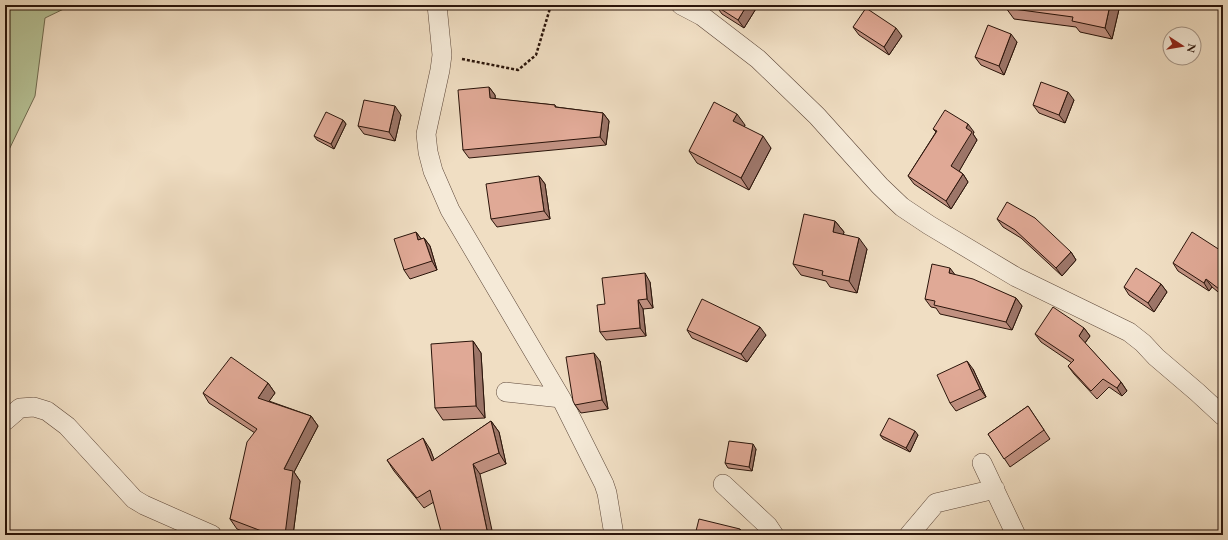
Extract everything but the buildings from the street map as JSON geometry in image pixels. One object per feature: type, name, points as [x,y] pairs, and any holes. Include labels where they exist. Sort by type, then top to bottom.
[{"type":"street","points":[[437,5],[442,55],[426,134],[432,171],[450,210],[561,398],[604,484],[607,493],[614,535]]},
{"type":"street","points":[[681,5],[702,16],[758,59],[817,116],[890,197],[902,207],[929,225],[1016,277],[1129,332],[1223,416]]},
{"type":"street","points":[[506,392],[561,398]]},
{"type":"street","points":[[5,421],[20,408],[34,407],[47,411],[72,432],[134,499],[144,505],[212,535]]},
{"type":"street","points":[[982,464],[1016,535]]},
{"type":"street","points":[[723,484],[768,526],[774,535]]},
{"type":"street","points":[[909,535],[936,503],[995,489]]},
{"type":"path","points":[[442,55],[518,70],[536,55],[551,5]]},
{"type":"green space","points":[[5,5],[72,5],[45,18],[35,96],[5,158]]}]
